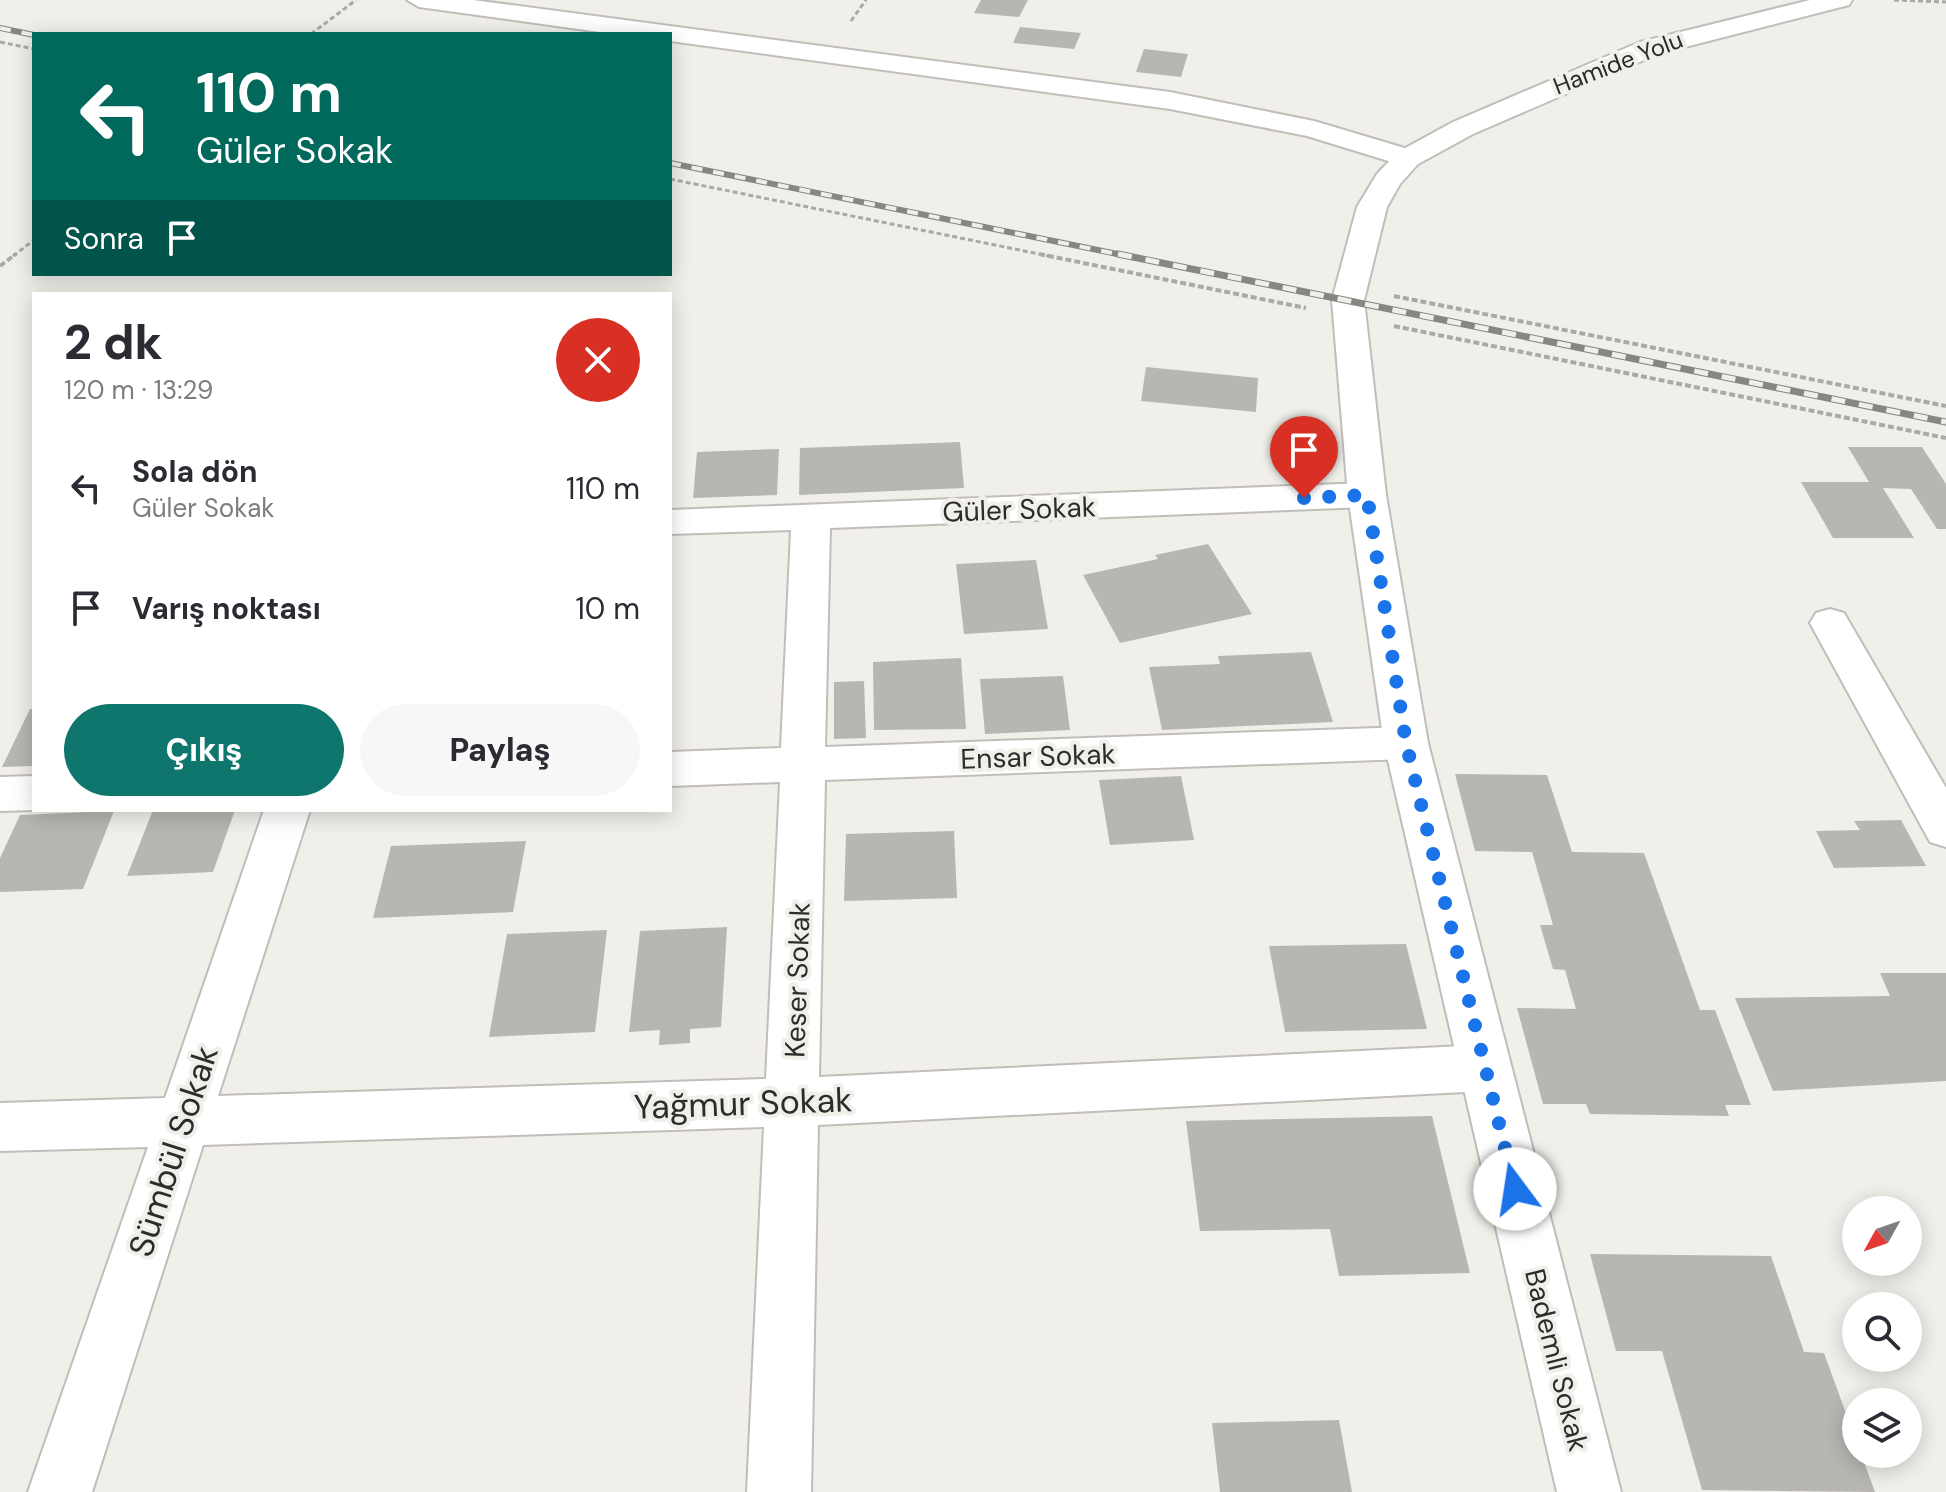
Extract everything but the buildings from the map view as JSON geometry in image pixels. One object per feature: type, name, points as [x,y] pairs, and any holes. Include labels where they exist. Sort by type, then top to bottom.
[{"type":"street","points":[[419,0],[672,32]]},
{"type":"street","name":"Hamide Yolu","points":[[1408,158],[1476,122],[1649,48],[1840,0]]},
{"type":"street","points":[[672,32],[1230,109],[1344,136],[1408,158]]},
{"type":"street","name":"Bademli Sokak","points":[[1408,158],[1387,180],[1372,207],[1348,300],[1367,495],[1406,743],[1589,1492]]},
{"type":"street","name":"Güler Sokak","points":[[672,522],[1367,495]]},
{"type":"street","name":"Keser Sokak","points":[[779,1492],[811,517]]},
{"type":"street","points":[[1830,623],[1946,829]]},
{"type":"street","name":"Ensar Sokak","points":[[672,769],[1406,743]]},
{"type":"street","points":[[0,794],[32,793]]},
{"type":"street","name":"Sümbül Sokak","points":[[60,1492],[286,812]]},
{"type":"street","name":"Yağmur Sokak","points":[[0,1127],[793,1102],[1485,1068]]},
{"type":"path","points":[[314,32],[356,0]]},
{"type":"path","points":[[1894,0],[1946,2]]},
{"type":"path","points":[[0,42],[32,49]]},
{"type":"path","points":[[0,266],[32,242]]},
{"type":"path","points":[[1350,287],[1946,406]]},
{"type":"railway","points":[[0,28],[32,35]]},
{"type":"railway","points":[[672,163],[1127,256]]},
{"type":"railway","points":[[1118,254],[1946,422]]},
{"type":"route","points":[[1304,498],[1367,495],[1406,743],[1515,1189]]}]
